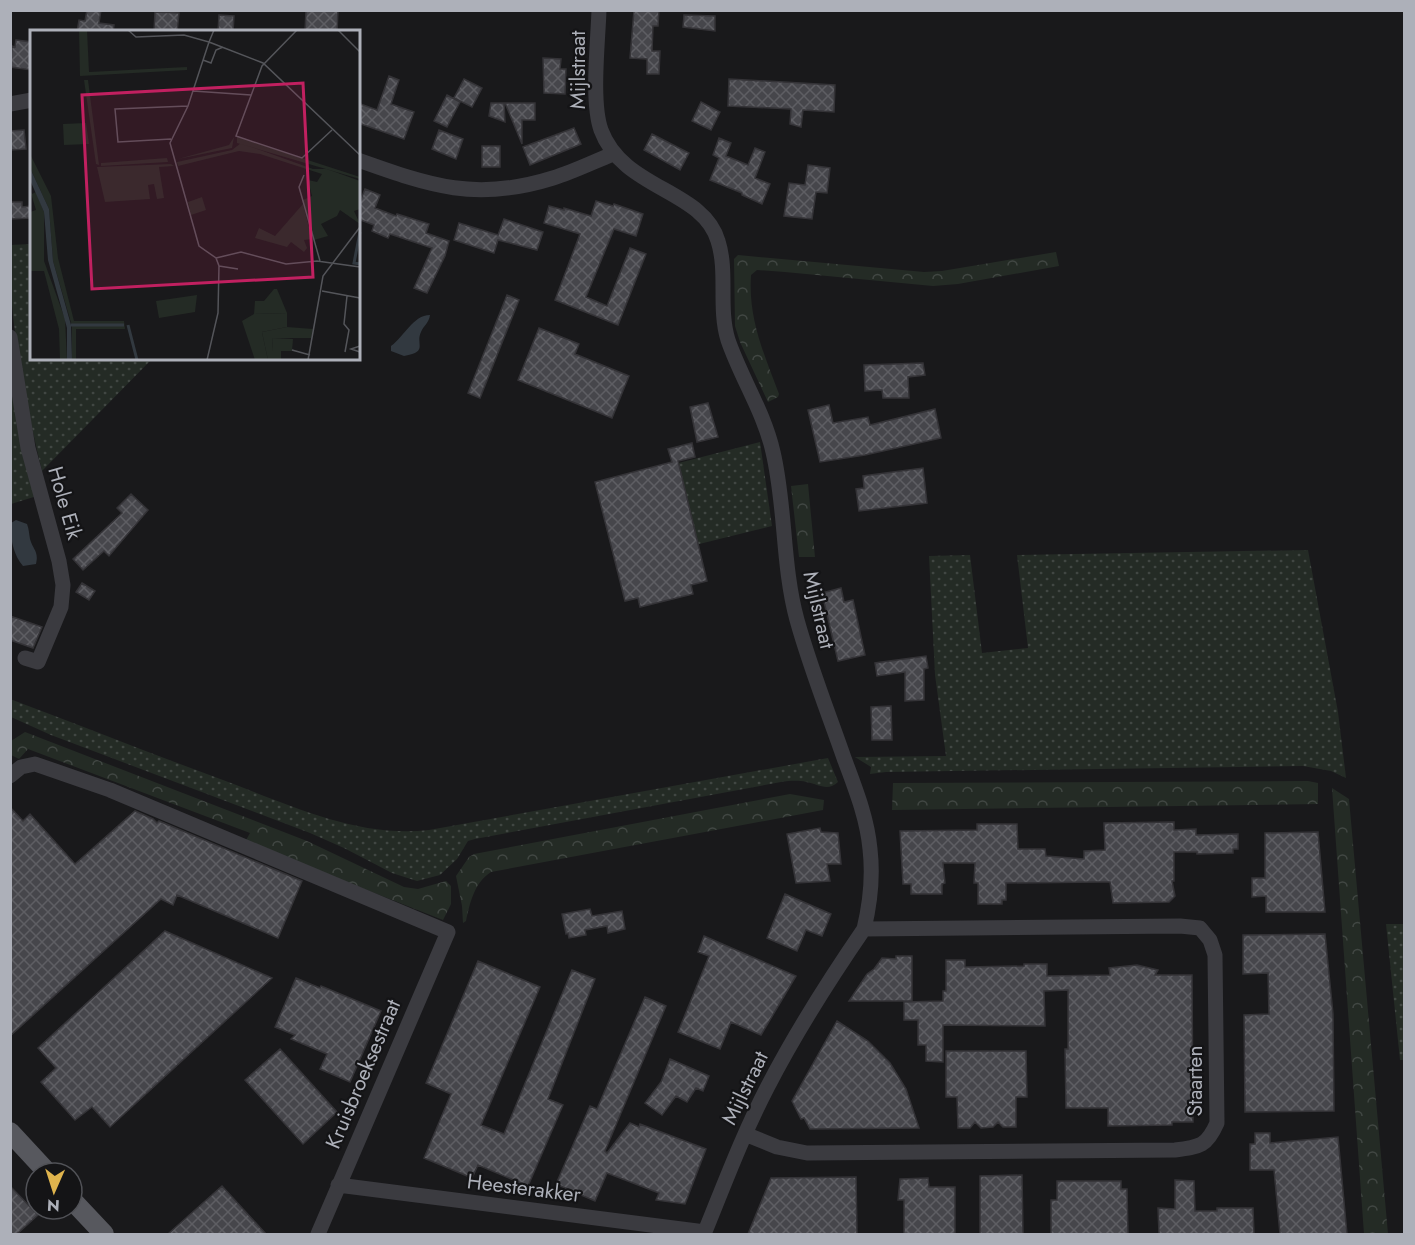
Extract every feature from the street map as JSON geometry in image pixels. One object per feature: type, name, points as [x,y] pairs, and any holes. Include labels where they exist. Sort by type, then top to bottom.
[{"type":"main road","points":[[10,1132],[37,1161]]},
{"type":"main road","points":[[84,1213],[104,1234]]},
{"type":"street","name":"Mijlstraat","points":[[599,10],[597,106],[601,129],[614,154],[637,175],[693,206],[712,226],[719,241],[724,322],[735,358],[763,418],[773,452],[790,585],[797,617],[807,653],[858,796],[867,829],[870,867],[868,909],[864,929],[791,1043],[745,1134],[704,1233]]},
{"type":"street","points":[[10,104],[30,100]]},
{"type":"street","points":[[360,161],[416,180],[452,188],[498,190],[555,178],[614,154]]},
{"type":"street","name":"Hole Eik","points":[[10,337],[28,448],[59,561],[63,585],[61,607],[38,662],[25,658]]},
{"type":"street","name":"Kruisbroeksestraat","points":[[10,776],[21,767],[35,764],[110,790],[448,932],[318,1234]]},
{"type":"street","name":"Staarten","points":[[745,1134],[777,1147],[807,1153],[1175,1150],[1197,1147],[1210,1139],[1217,1123],[1215,955],[1210,940],[1200,928],[1180,926],[864,929]]},
{"type":"street","name":"Heesterakker","points":[[338,1185],[704,1233]]},
{"type":"green space","points":[[30,244],[30,360],[151,360],[42,471],[16,340],[10,289],[10,245]]},
{"type":"green space","points":[[1056,252],[1059,266],[958,284],[933,286],[757,270],[751,275],[752,307],[763,350],[779,394],[778,397],[768,402],[735,326],[734,259],[738,255],[924,272]]},
{"type":"green space","points":[[10,382],[37,496],[11,504],[10,504]]},
{"type":"green space","points":[[760,442],[772,526],[683,548],[663,467]]},
{"type":"green space","points":[[808,484],[815,557],[799,557],[791,486]]},
{"type":"green space","points":[[1308,550],[1338,712],[1346,778],[1331,771],[1303,766],[870,774],[871,767],[855,757],[946,756],[935,675],[929,556],[970,555],[982,653],[1028,648],[1017,555]]},
{"type":"green space","points":[[10,699],[299,809],[376,829],[429,830],[828,758],[838,782],[827,787],[800,781],[781,782],[475,839],[468,841],[457,859],[440,875],[417,881],[392,873],[310,833],[51,735],[11,717]]},
{"type":"green space","points":[[25,732],[307,841],[404,887],[418,889],[446,881],[451,886],[451,904],[443,920],[245,842],[250,833],[28,749],[19,759],[11,755],[11,741]]},
{"type":"green space","points":[[1308,781],[1318,783],[1318,804],[892,810],[893,783]]},
{"type":"green space","points":[[1332,788],[1349,799],[1388,1234],[1364,1234]]},
{"type":"green space","points":[[790,794],[824,800],[823,810],[491,872],[480,882],[471,900],[466,921],[463,923],[456,876],[469,857],[474,854]]},
{"type":"green space","points":[[1386,924],[1404,924],[1404,1060],[1400,1060]]},
{"type":"shaded area","points":[[430,315],[421,332],[419,350],[404,356],[391,351],[391,346],[414,322]]},
{"type":"shaded area","points":[[16,520],[27,524],[36,553],[36,564],[23,566],[17,556],[11,529],[11,523]]},
{"type":"building","points":[[87,10],[101,10],[99,23],[114,25],[113,30],[77,30],[79,20],[85,21]]},
{"type":"building","points":[[306,10],[338,10],[337,30],[305,30]]},
{"type":"building","points":[[634,10],[659,10],[658,26],[653,26],[652,51],[660,51],[659,74],[647,74],[647,59],[630,58]]},
{"type":"building","points":[[155,12],[179,13],[177,30],[154,30]]},
{"type":"building","points":[[219,15],[234,16],[233,30],[218,30]]},
{"type":"building","points":[[684,15],[715,16],[715,31],[683,27]]},
{"type":"building","points":[[16,40],[30,42],[30,70],[10,67],[12,46],[15,47]]},
{"type":"building","points":[[543,58],[561,59],[560,69],[566,69],[565,94],[544,93]]},
{"type":"building","points":[[389,76],[399,80],[391,104],[414,112],[404,139],[360,124],[360,104],[377,110]]},
{"type":"building","points":[[464,79],[482,88],[472,107],[454,98]]},
{"type":"building","points":[[729,79],[835,85],[834,112],[803,110],[801,127],[790,124],[791,109],[728,106]]},
{"type":"building","points":[[447,95],[460,102],[447,127],[434,121]]},
{"type":"building","points":[[701,102],[720,112],[711,130],[692,121]]},
{"type":"building","points":[[491,103],[504,103],[505,122],[489,116]]},
{"type":"building","points":[[505,103],[535,103],[535,120],[522,120],[522,144]]},
{"type":"building","points":[[574,128],[581,144],[530,165],[523,147]]},
{"type":"building","points":[[24,130],[26,149],[10,150],[10,131]]},
{"type":"building","points":[[439,130],[463,139],[456,159],[432,149]]},
{"type":"building","points":[[652,134],[689,153],[680,170],[644,150]]},
{"type":"building","points":[[719,138],[731,143],[726,156],[748,165],[755,148],[765,152],[755,178],[770,184],[762,204],[710,180],[719,158],[713,155]]},
{"type":"building","points":[[482,146],[500,146],[500,167],[482,167]]},
{"type":"building","points":[[808,165],[830,168],[827,193],[816,192],[812,219],[784,216],[789,183],[805,185]]},
{"type":"building","points":[[365,189],[380,195],[375,208],[429,224],[426,233],[449,241],[445,256],[427,293],[414,288],[432,248],[390,234],[388,238],[372,231],[374,225],[360,220],[360,202]]},
{"type":"building","points":[[596,201],[613,206],[614,204],[643,214],[636,236],[614,229],[586,297],[607,306],[630,248],[646,254],[618,325],[555,300],[580,234],[544,223],[549,206],[591,216]]},
{"type":"building","points":[[10,202],[22,202],[22,207],[30,206],[30,218],[10,219]]},
{"type":"building","points":[[504,219],[543,232],[537,250],[498,240],[494,253],[454,240],[459,223],[498,235]]},
{"type":"building","points":[[507,295],[519,300],[480,398],[468,393]]},
{"type":"building","points":[[539,328],[579,344],[575,354],[629,376],[612,418],[518,380]]},
{"type":"building","points":[[923,363],[925,375],[908,377],[909,398],[883,398],[882,390],[865,391],[864,365]]},
{"type":"building","points":[[708,403],[718,437],[697,442],[690,407]]},
{"type":"building","points":[[829,405],[833,423],[868,417],[870,425],[935,409],[941,438],[865,455],[820,462],[808,410]]},
{"type":"building","points":[[692,443],[695,457],[678,461],[707,581],[691,585],[693,594],[640,607],[638,598],[625,601],[595,482],[672,462],[668,449]]},
{"type":"building","points":[[923,468],[927,503],[859,511],[856,489],[864,488],[863,476]]},
{"type":"building","points":[[131,494],[148,510],[109,556],[104,551],[83,570],[73,559],[122,513],[117,508]]},
{"type":"building","points":[[82,583],[95,591],[89,600],[76,592]]},
{"type":"building","points":[[841,588],[844,602],[853,600],[865,655],[838,661],[822,593]]},
{"type":"building","points":[[10,616],[42,627],[33,648],[10,640]]},
{"type":"building","points":[[926,656],[928,668],[924,669],[924,700],[905,701],[905,672],[877,676],[875,663]]},
{"type":"building","points":[[891,706],[892,740],[872,740],[871,707]]},
{"type":"building","points":[[10,807],[23,821],[30,814],[75,864],[135,811],[157,823],[159,821],[302,881],[278,938],[177,895],[173,905],[161,899],[10,1036]]},
{"type":"building","points":[[1174,822],[1174,830],[1196,829],[1196,835],[1238,834],[1238,849],[1233,849],[1233,853],[1174,852],[1174,881],[1172,881],[1175,896],[1169,902],[1113,903],[1110,882],[1099,882],[1006,883],[1006,900],[1002,900],[1002,904],[978,904],[978,883],[974,883],[975,863],[943,863],[945,883],[942,884],[942,894],[911,894],[911,884],[903,884],[900,831],[977,830],[977,824],[1017,824],[1018,849],[1045,849],[1046,856],[1084,859],[1084,851],[1105,850],[1104,823]]},
{"type":"building","points":[[820,828],[821,832],[838,833],[841,864],[827,864],[830,881],[796,883],[787,834]]},
{"type":"building","points":[[1318,832],[1325,912],[1266,912],[1266,896],[1252,897],[1252,878],[1265,878],[1265,833]]},
{"type":"building","points":[[785,894],[831,914],[822,936],[806,930],[797,951],[767,938]]},
{"type":"building","points":[[590,909],[592,916],[622,911],[625,929],[608,933],[607,926],[585,930],[586,935],[569,938],[562,914]]},
{"type":"building","points":[[165,931],[272,978],[110,1127],[92,1107],[75,1120],[41,1082],[56,1068],[38,1048]]},
{"type":"building","points":[[1325,934],[1333,1014],[1334,1111],[1245,1112],[1244,1015],[1269,1014],[1268,973],[1243,974],[1243,935]]},
{"type":"building","points":[[704,936],[796,976],[761,1035],[731,1022],[720,1049],[678,1032],[709,956],[698,952]]},
{"type":"building","points":[[896,956],[912,956],[912,1001],[849,1001],[867,974],[882,958],[896,959]]},
{"type":"building","points":[[946,960],[965,960],[965,967],[1047,964],[1047,976],[1110,975],[1109,968],[1137,965],[1158,970],[1155,975],[1192,975],[1193,1122],[1172,1122],[1172,1125],[1108,1126],[1108,1108],[1066,1108],[1065,1049],[1068,1049],[1068,990],[1044,991],[1045,1026],[943,1025],[943,1062],[926,1061],[926,1045],[918,1045],[918,1020],[904,1020],[904,1002],[943,1001],[943,991],[946,991]]},
{"type":"building","points":[[478,961],[540,987],[481,1125],[504,1134],[572,970],[595,979],[548,1099],[563,1105],[528,1186],[478,1165],[472,1178],[424,1158],[451,1094],[426,1083]]},
{"type":"building","points":[[296,978],[381,1011],[350,1082],[320,1069],[327,1054],[291,1039],[295,1035],[275,1027]]},
{"type":"building","points":[[645,997],[666,1006],[605,1151],[607,1153],[630,1123],[639,1127],[640,1124],[706,1149],[685,1204],[656,1200],[659,1193],[607,1173],[595,1201],[556,1184],[590,1106],[597,1109]]},
{"type":"building","points":[[837,1021],[868,1041],[890,1063],[906,1089],[919,1128],[810,1129],[804,1118],[801,1119],[792,1101]]},
{"type":"building","points":[[280,1049],[337,1112],[303,1144],[245,1080]]},
{"type":"building","points":[[946,1051],[1026,1051],[1027,1097],[1016,1097],[1016,1127],[1003,1127],[998,1122],[993,1127],[981,1128],[975,1122],[970,1128],[958,1128],[957,1097],[946,1097]]},
{"type":"building","points":[[670,1059],[709,1076],[703,1091],[696,1088],[687,1102],[676,1096],[662,1115],[645,1103],[661,1082]]},
{"type":"building","points":[[1255,1133],[1270,1133],[1270,1143],[1338,1137],[1347,1234],[1280,1234],[1274,1170],[1250,1170],[1250,1144],[1255,1144]]},
{"type":"building","points":[[1022,1175],[1023,1234],[980,1234],[980,1176]]},
{"type":"building","points":[[856,1177],[857,1234],[748,1234],[771,1178]]},
{"type":"building","points":[[928,1178],[929,1187],[955,1187],[955,1234],[904,1234],[904,1200],[898,1200],[900,1179]]},
{"type":"building","points":[[1175,1180],[1194,1181],[1195,1211],[1217,1211],[1217,1208],[1253,1208],[1254,1234],[1159,1234],[1158,1208],[1175,1209]]},
{"type":"building","points":[[1057,1181],[1121,1181],[1121,1189],[1127,1189],[1128,1234],[1051,1234],[1051,1200],[1057,1200]]},
{"type":"building","points":[[10,1186],[24,1200],[24,1221],[31,1221],[17,1234],[10,1234]]},
{"type":"building","points":[[222,1186],[266,1234],[168,1234]]}]
